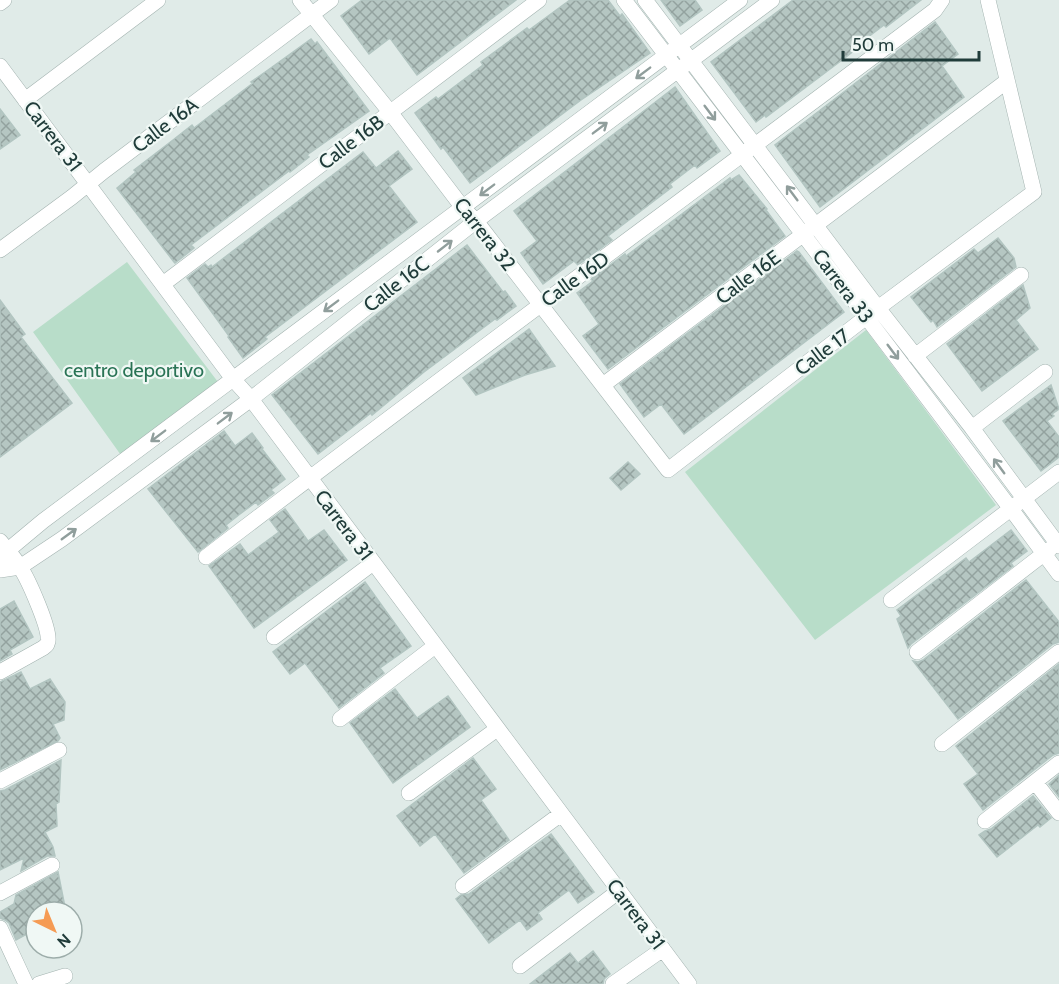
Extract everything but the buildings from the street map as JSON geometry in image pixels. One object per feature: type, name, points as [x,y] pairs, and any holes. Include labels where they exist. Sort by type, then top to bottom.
[{"type":"street","points":[[0,3],[4,0]]},
{"type":"street","points":[[25,100],[158,0]]},
{"type":"street","name":"Carrera 32","points":[[300,0],[463,208],[476,221],[669,470]]},
{"type":"street","name":"Calle 16A","points":[[0,250],[331,0]]},
{"type":"street","name":"Calle 16B","points":[[163,284],[539,0]]},
{"type":"street","name":"Carrera 33","points":[[624,0],[742,156],[810,230]]},
{"type":"street","name":"Carrera 33","points":[[645,0],[756,146],[810,230],[872,313],[1018,504],[1058,545]]},
{"type":"street","name":"Calle 16C","points":[[2,551],[740,0]]},
{"type":"street","name":"Calle 16C","points":[[20,567],[62,539],[251,399],[476,221],[772,0]]},
{"type":"street","name":"Calle 16D","points":[[206,557],[540,304],[756,146],[935,10],[942,0]]},
{"type":"street","points":[[988,0],[1007,81]]},
{"type":"street","name":"Carrera 31","points":[[0,66],[689,984]]},
{"type":"street","name":"Calle 17","points":[[669,470],[872,313],[1035,192],[1007,81]]},
{"type":"street","name":"Calle 16E","points":[[603,385],[1007,81]]},
{"type":"street","points":[[915,356],[1021,275]]},
{"type":"street","name":"Carrera 33","points":[[872,313],[915,356],[972,428],[1018,504],[1044,554],[1059,574]]},
{"type":"street","points":[[972,428],[1045,372]]},
{"type":"street","points":[[891,600],[1059,472]]},
{"type":"street","points":[[917,652],[1058,545]]},
{"type":"street","points":[[0,672],[44,648],[47,645],[48,633],[20,567],[2,551]]},
{"type":"street","points":[[274,637],[373,563]]},
{"type":"street","points":[[0,570],[20,567]]},
{"type":"street","points":[[340,719],[435,646]]},
{"type":"street","points":[[942,744],[1059,652]]},
{"type":"street","points":[[409,793],[497,729]]},
{"type":"street","points":[[0,781],[59,750]]},
{"type":"street","points":[[985,821],[1059,764]]},
{"type":"street","points":[[1035,782],[1059,813]]},
{"type":"street","points":[[463,886],[561,814]]},
{"type":"street","points":[[0,893],[52,865]]},
{"type":"street","points":[[520,966],[619,891]]},
{"type":"street","points":[[0,928],[26,984]]},
{"type":"street","points":[[613,984],[663,949]]},
{"type":"street","points":[[39,984],[65,976]]},
{"type":"green space","name":"centro deportivo","points":[[127,262],[221,386],[123,458],[33,332]]},
{"type":"green space","points":[[866,330],[996,505],[815,640],[685,472]]}]
